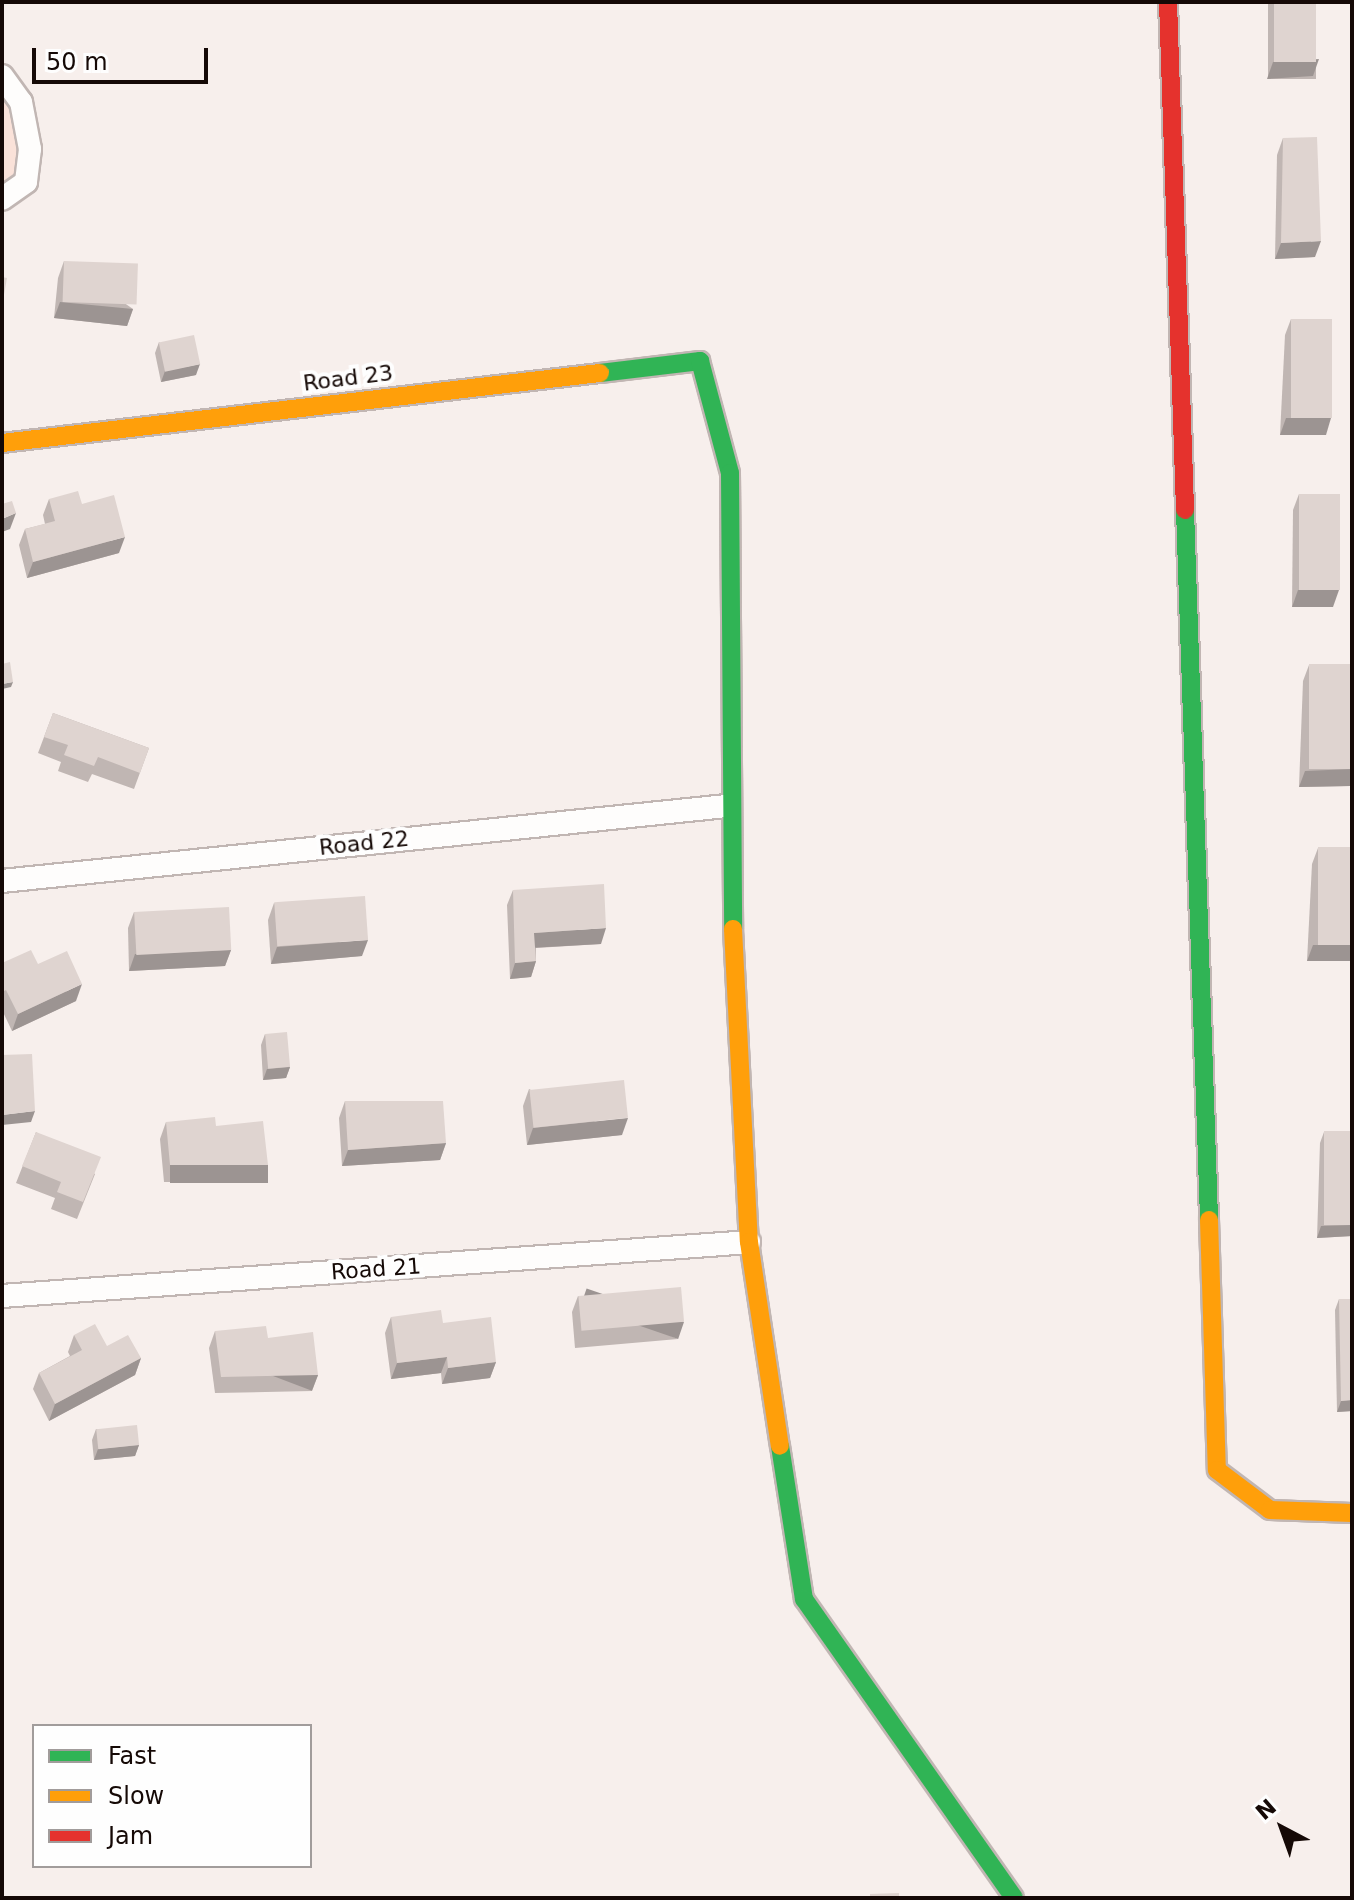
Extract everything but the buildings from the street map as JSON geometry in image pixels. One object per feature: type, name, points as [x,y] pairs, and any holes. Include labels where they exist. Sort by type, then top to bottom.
[{"type":"street","points":[[1168,2],[1217,1470],[1270,1510],[1352,1513]]},
{"type":"street","points":[[2,76],[21,102],[30,149],[26,182],[2,199]]},
{"type":"street","name":"Road 23","points":[[2,443],[700,361],[730,473],[727,806]]},
{"type":"street","points":[[727,806],[749,1242],[804,1599],[1014,1898]]},
{"type":"street","name":"Road 22","points":[[2,881],[727,806]]},
{"type":"street","name":"Road 21","points":[[2,1296],[749,1242]]},
{"type":"shaded area","points":[[2,76],[21,102],[26,182],[2,199]]},
{"type":"traffic: fast","points":[[600,373],[700,361],[730,473],[733,929]]},
{"type":"traffic: fast","points":[[1185,510],[1209,1220]]},
{"type":"traffic: fast","points":[[780,1446],[804,1599],[1014,1898]]},
{"type":"traffic: slow","points":[[2,443],[600,373]]},
{"type":"traffic: slow","points":[[733,929],[749,1242],[780,1446]]},
{"type":"traffic: slow","points":[[1209,1220],[1217,1470],[1270,1510],[1352,1513]]},
{"type":"traffic: jam","points":[[1168,2],[1185,510]]}]
